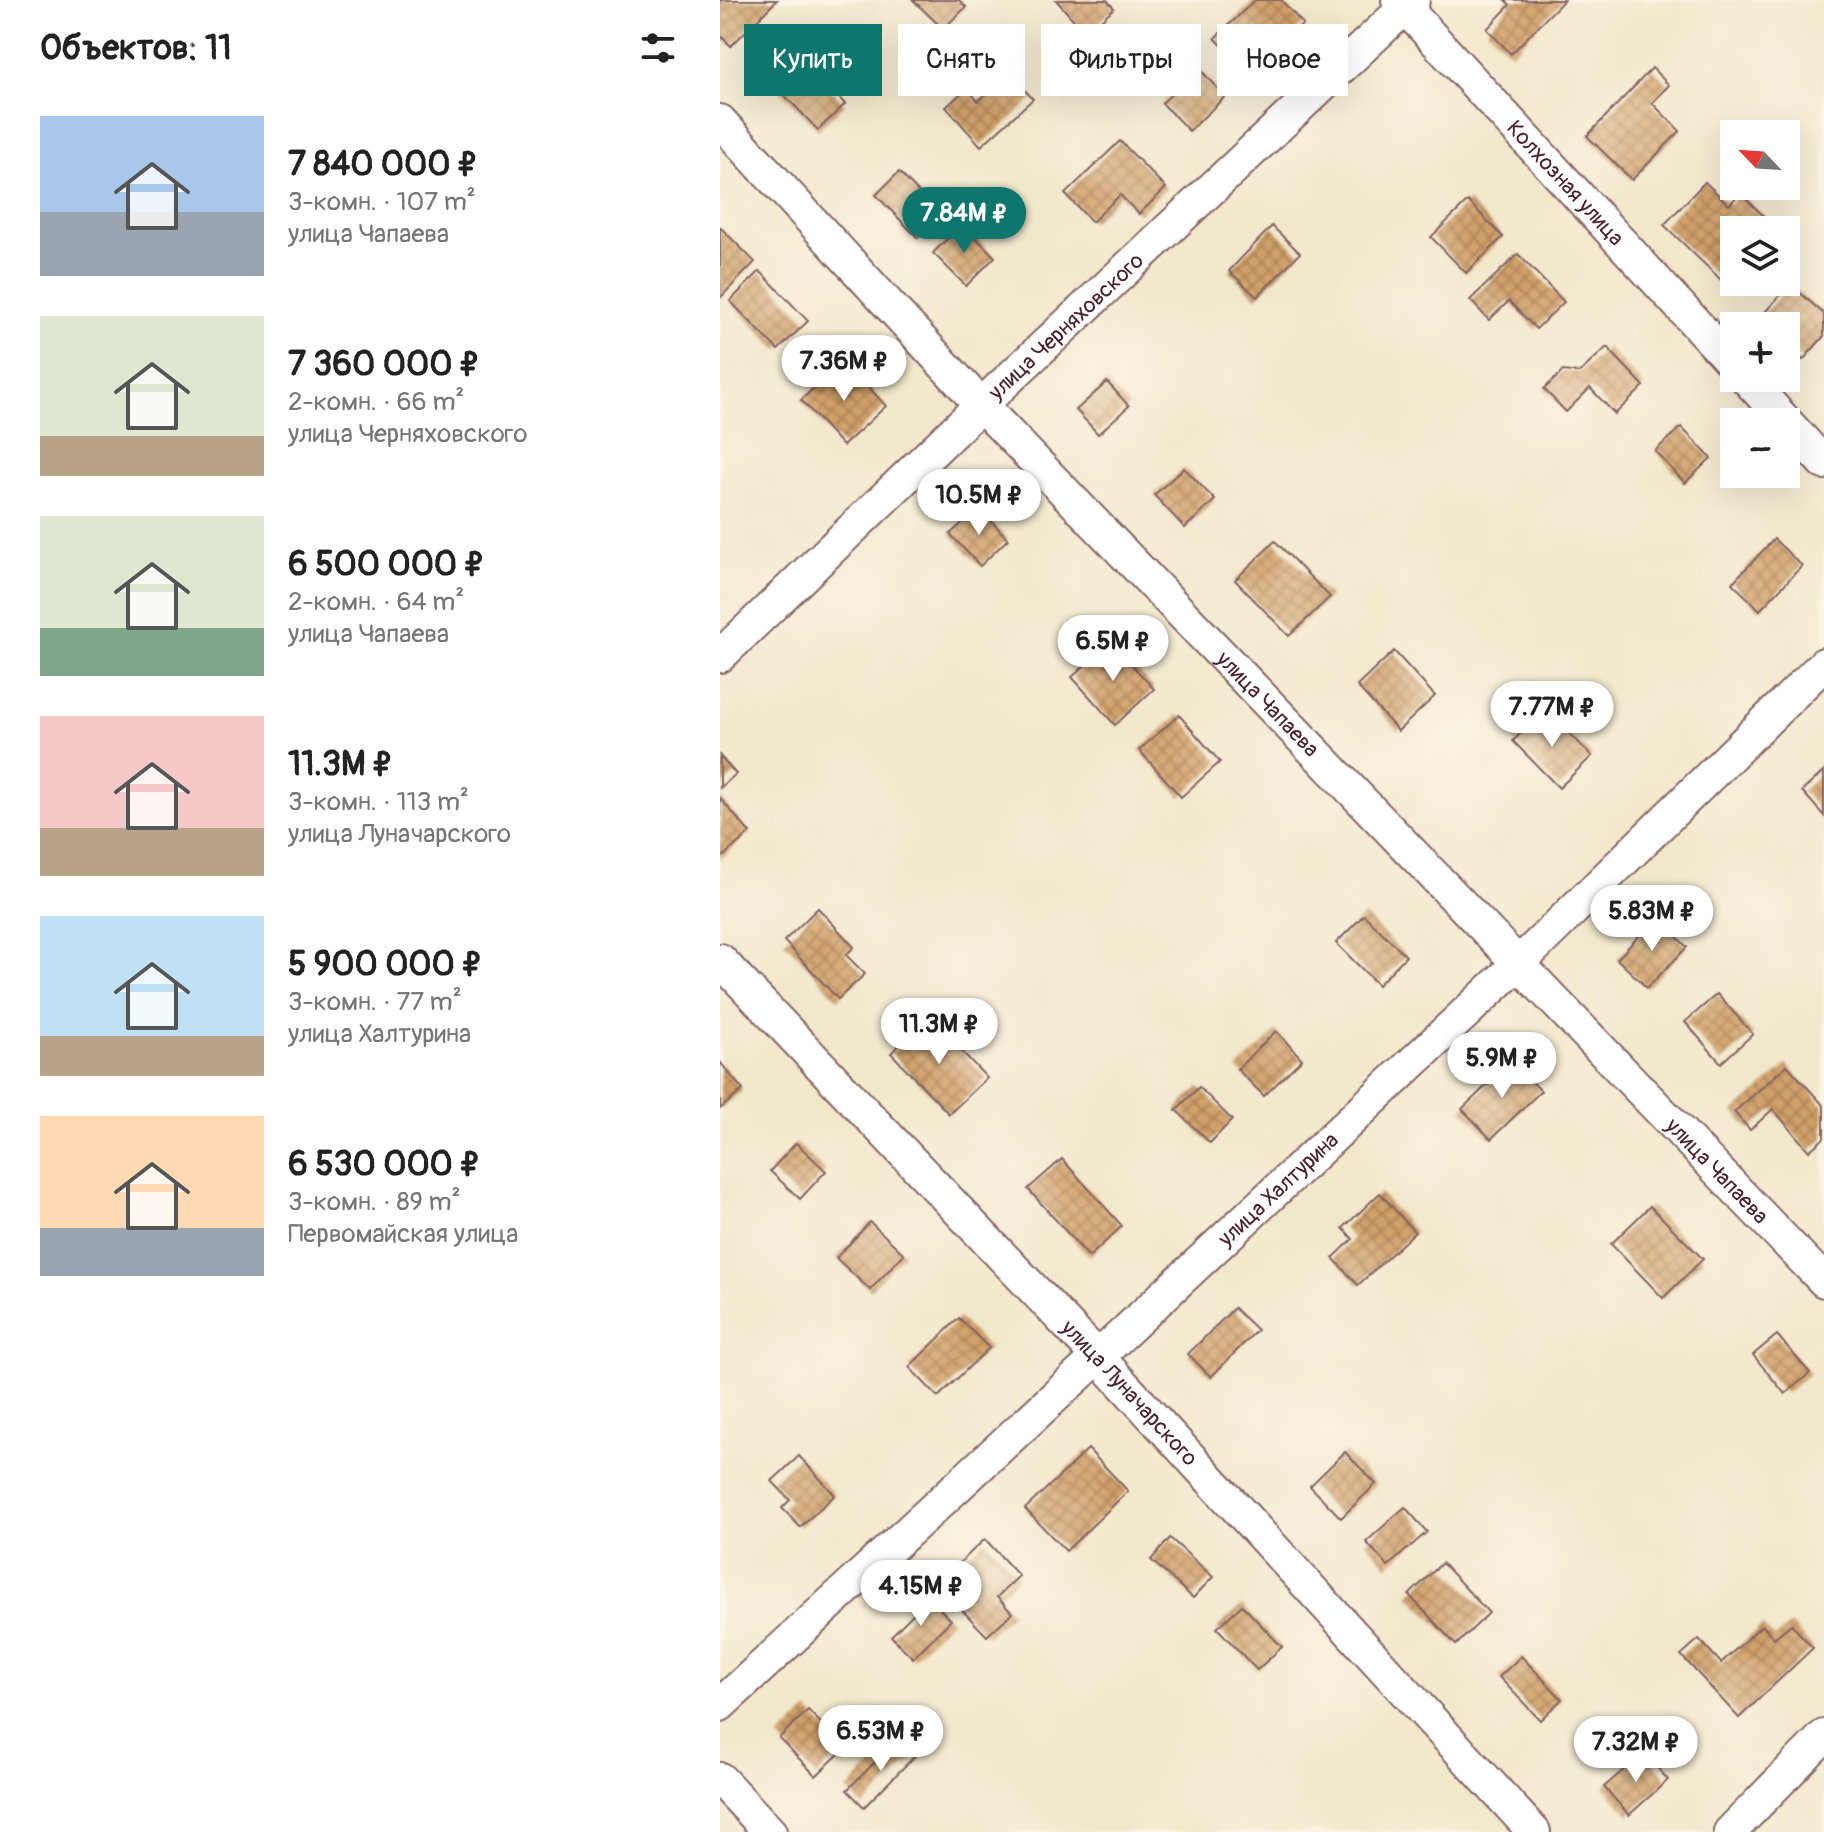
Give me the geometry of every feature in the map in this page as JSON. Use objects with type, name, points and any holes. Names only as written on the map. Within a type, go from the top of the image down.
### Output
[{"type":"street","name":"Колхозная улица","points":[[1405,3],[1720,350]]},
{"type":"street","name":"улица Черняховского","points":[[720,656],[1405,3]]},
{"type":"street","name":"улица Чапаева","points":[[720,121],[981,405],[1824,1281]]},
{"type":"street","points":[[1759,392],[1824,463]]},
{"type":"street","name":"улица Халтурина","points":[[720,1705],[1519,963],[1824,664]]},
{"type":"street","name":"улица Луначарского","points":[[720,960],[1098,1357],[1534,1832]]},
{"type":"street","points":[[1730,1832],[1824,1736]]},
{"type":"street","points":[[720,1779],[770,1832]]},
{"type":"building","points":[[720,0],[777,0],[753,24],[744,24],[744,33],[731,46],[720,35]]},
{"type":"building","points":[[913,0],[959,0],[966,7],[948,24],[938,24]]},
{"type":"building","points":[[1056,0],[1107,0],[1114,8],[1097,24],[1077,24]]},
{"type":"building","points":[[1255,0],[1281,0],[1303,24],[1230,24]]},
{"type":"building","points":[[1505,0],[1564,0],[1511,54],[1487,29],[1510,5]]},
{"type":"building","points":[[1652,68],[1669,85],[1652,103],[1680,131],[1632,180],[1587,136]]},
{"type":"building","points":[[1201,70],[1217,88],[1217,96],[1225,97],[1189,131],[1162,103],[1169,96],[1201,96]]},
{"type":"building","points":[[1025,90],[1033,99],[981,146],[946,107],[958,96],[974,96],[978,101],[984,96],[1025,96]]},
{"type":"building","points":[[785,96],[837,96],[845,104],[818,130]]},
{"type":"building","points":[[1120,141],[1166,188],[1139,214],[1120,195],[1092,222],[1065,194]]},
{"type":"building","points":[[899,172],[941,216],[918,238],[876,195]]},
{"type":"building","points":[[1705,182],[1720,200],[1729,205],[1734,200],[1747,200],[1764,216],[1720,216],[1720,279],[1664,225]]},
{"type":"building","points":[[1468,201],[1503,237],[1466,273],[1431,237]]},
{"type":"building","points":[[962,224],[995,257],[966,286],[933,253]]},
{"type":"building","points":[[1272,226],[1300,253],[1257,297],[1229,271]]},
{"type":"building","points":[[720,227],[755,262],[720,298]]},
{"type":"building","points":[[1518,254],[1564,302],[1536,329],[1509,301],[1489,320],[1470,300]]},
{"type":"building","points":[[760,271],[808,321],[778,350],[730,301]]},
{"type":"building","points":[[1800,293],[1824,314],[1824,336],[1803,360],[1800,357],[1800,312],[1765,312],[1779,296],[1800,296]]},
{"type":"building","points":[[1607,347],[1644,386],[1615,414],[1590,388],[1566,412],[1544,389],[1563,371],[1579,373]]},
{"type":"building","points":[[844,360],[886,406],[843,446],[801,400]]},
{"type":"building","points":[[1107,382],[1129,406],[1098,434],[1076,410]]},
{"type":"building","points":[[1681,427],[1711,458],[1685,483],[1655,451]]},
{"type":"building","points":[[1184,468],[1215,500],[1185,528],[1154,495]]},
{"type":"building","points":[[979,508],[1008,539],[980,566],[950,534]]},
{"type":"building","points":[[1774,539],[1802,566],[1760,610],[1732,583]]},
{"type":"building","points":[[1275,541],[1330,597],[1289,636],[1235,580]]},
{"type":"building","points":[[1111,642],[1154,689],[1115,725],[1072,677]]},
{"type":"building","points":[[1394,651],[1435,696],[1398,731],[1357,686]]},
{"type":"building","points":[[1545,709],[1592,756],[1559,788],[1513,741]]},
{"type":"building","points":[[1179,715],[1220,762],[1181,797],[1139,750]]},
{"type":"building","points":[[720,756],[736,774],[720,788]]},
{"type":"building","points":[[1824,771],[1824,816],[1802,791]]},
{"type":"building","points":[[720,798],[750,833],[720,859]]},
{"type":"building","points":[[818,908],[854,947],[846,955],[865,974],[838,999],[784,941]]},
{"type":"building","points":[[1364,915],[1406,956],[1378,985],[1336,943]]},
{"type":"building","points":[[1657,917],[1687,947],[1647,988],[1617,959]]},
{"type":"building","points":[[1717,994],[1753,1034],[1721,1063],[1685,1022]]},
{"type":"building","points":[[929,1017],[987,1078],[949,1114],[891,1053]]},
{"type":"building","points":[[1276,1031],[1302,1059],[1264,1096],[1237,1069]]},
{"type":"building","points":[[1512,1061],[1541,1091],[1491,1139],[1462,1109]]},
{"type":"building","points":[[720,1062],[743,1090],[720,1109]]},
{"type":"building","points":[[1787,1065],[1824,1106],[1824,1138],[1809,1151],[1773,1109],[1750,1130],[1734,1112]]},
{"type":"building","points":[[1199,1087],[1232,1120],[1210,1143],[1176,1110]]},
{"type":"building","points":[[796,1143],[826,1171],[800,1199],[770,1171]]},
{"type":"building","points":[[1062,1159],[1122,1226],[1089,1257],[1028,1189]]},
{"type":"building","points":[[1380,1193],[1415,1232],[1358,1285],[1333,1258],[1353,1239],[1343,1228]]},
{"type":"building","points":[[1650,1206],[1703,1259],[1663,1298],[1611,1244]]},
{"type":"building","points":[[870,1222],[904,1254],[870,1290],[836,1258]]},
{"type":"building","points":[[1234,1308],[1257,1330],[1211,1377],[1188,1354]]},
{"type":"building","points":[[959,1318],[989,1348],[938,1397],[909,1367]]},
{"type":"building","points":[[1777,1335],[1810,1373],[1785,1394],[1753,1355]]},
{"type":"building","points":[[1088,1449],[1128,1491],[1066,1551],[1025,1509]]},
{"type":"building","points":[[1345,1452],[1376,1484],[1341,1518],[1310,1486]]},
{"type":"building","points":[[799,1456],[835,1495],[800,1527],[782,1508],[790,1500],[772,1481]]},
{"type":"building","points":[[1405,1507],[1427,1532],[1388,1566],[1366,1542]]},
{"type":"building","points":[[1170,1538],[1213,1577],[1193,1598],[1151,1560]]},
{"type":"building","points":[[985,1539],[1019,1576],[997,1597],[1012,1613],[987,1636],[937,1584]]},
{"type":"building","points":[[1442,1563],[1489,1613],[1456,1645],[1409,1595]]},
{"type":"building","points":[[929,1598],[951,1620],[913,1658],[891,1636]]},
{"type":"building","points":[[1242,1605],[1282,1647],[1257,1670],[1217,1628]]},
{"type":"building","points":[[1791,1624],[1813,1648],[1739,1718],[1681,1655],[1699,1639],[1721,1663],[1762,1625],[1774,1638]]},
{"type":"building","points":[[1521,1656],[1562,1699],[1540,1720],[1499,1677]]},
{"type":"building","points":[[808,1710],[845,1748],[816,1776],[779,1738]]},
{"type":"building","points":[[898,1739],[915,1756],[864,1807],[847,1790]]},
{"type":"building","points":[[1644,1752],[1668,1780],[1629,1815],[1604,1787]]}]
